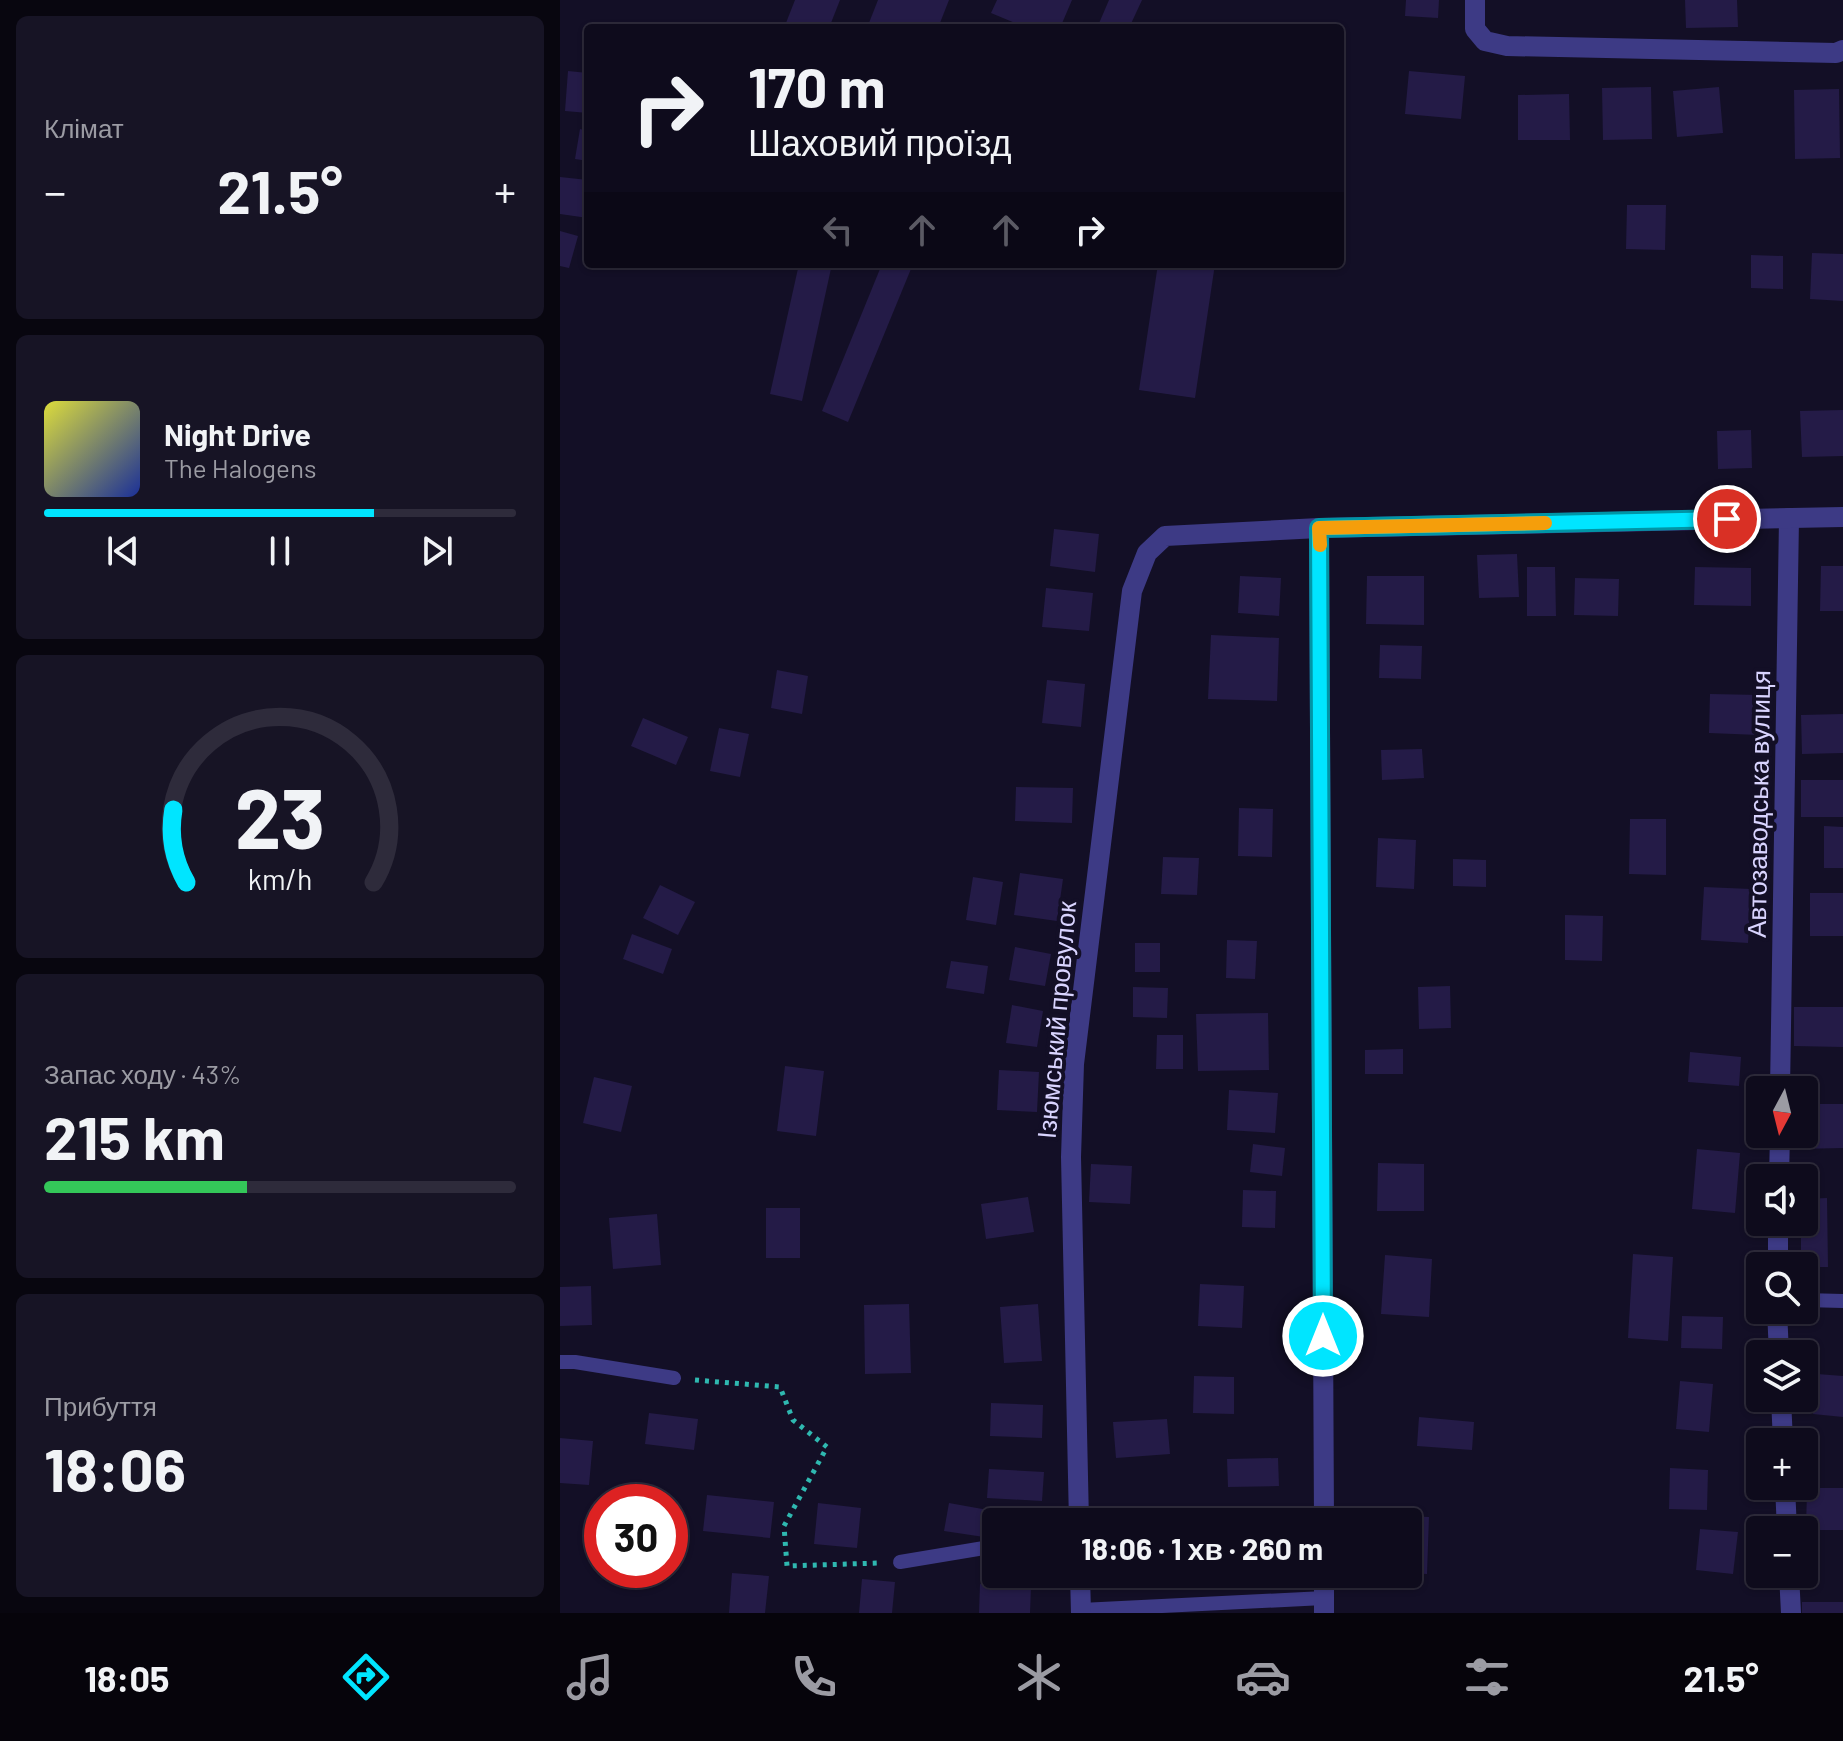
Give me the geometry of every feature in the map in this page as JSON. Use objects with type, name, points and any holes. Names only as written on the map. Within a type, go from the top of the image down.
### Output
[{"type":"street","points":[[1475,0],[1475,29],[1485,41],[1507,46],[1836,53],[1843,50]]},
{"type":"street","points":[[1324,1508],[1319,528],[1843,517]]},
{"type":"street","name":"Автозаводська вулиця","points":[[1780,1076],[1789,518]]},
{"type":"street","name":"Ізюмський провулок","points":[[1079,1508],[1071,1157],[1074,1064],[1132,591],[1147,553],[1165,536],[1319,528]]},
{"type":"street","points":[[1080,1588],[1081,1612]]},
{"type":"street","points":[[1790,1588],[1791,1613]]},
{"type":"lane","points":[[1818,1300],[1843,1301]]},
{"type":"lane","points":[[560,1362],[674,1378]]},
{"type":"lane","points":[[900,1562],[982,1548]]},
{"type":"lane","points":[[1081,1612],[1324,1606]]},
{"type":"path","points":[[674,1378],[780,1387],[793,1420],[827,1447],[784,1526],[787,1566],[900,1562]]},
{"type":"building","points":[[795,0],[840,0],[831,24],[786,24]]},
{"type":"building","points":[[878,0],[949,0],[940,24],[869,24]]},
{"type":"building","points":[[997,0],[1072,0],[1062,24],[1017,24],[991,13]]},
{"type":"building","points":[[1109,0],[1142,0],[1131,24],[1099,24]]},
{"type":"building","points":[[1406,0],[1439,0],[1438,18],[1405,16]]},
{"type":"building","points":[[1685,0],[1737,0],[1738,27],[1686,28]]},
{"type":"building","points":[[568,71],[584,73],[584,113],[565,111]]},
{"type":"building","points":[[1409,71],[1465,76],[1461,119],[1405,114]]},
{"type":"building","points":[[1651,87],[1652,139],[1603,140],[1602,88]]},
{"type":"building","points":[[1719,87],[1723,133],[1677,137],[1673,91]]},
{"type":"building","points":[[1839,89],[1840,158],[1795,159],[1794,90]]},
{"type":"building","points":[[1569,94],[1570,140],[1518,140],[1518,95]]},
{"type":"building","points":[[580,129],[584,130],[584,160],[575,159]]},
{"type":"building","points":[[560,177],[584,180],[584,217],[560,214]]},
{"type":"building","points":[[1627,205],[1666,205],[1665,250],[1626,249]]},
{"type":"building","points":[[560,231],[578,236],[569,268],[560,266]]},
{"type":"building","points":[[1812,253],[1843,254],[1843,301],[1810,299]]},
{"type":"building","points":[[1751,255],[1783,256],[1783,289],[1751,288]]},
{"type":"building","points":[[798,268],[831,268],[802,401],[770,394]]},
{"type":"building","points":[[880,268],[911,268],[848,422],[822,411]]},
{"type":"building","points":[[1157,268],[1214,268],[1195,398],[1139,390]]},
{"type":"building","points":[[1843,410],[1843,456],[1802,457],[1800,411]]},
{"type":"building","points":[[1751,430],[1752,468],[1718,469],[1717,431]]},
{"type":"building","points":[[1054,529],[1099,534],[1095,572],[1050,566]]},
{"type":"building","points":[[1517,554],[1519,597],[1479,598],[1477,555]]},
{"type":"building","points":[[1821,566],[1843,566],[1843,611],[1820,611]]},
{"type":"building","points":[[1527,567],[1555,567],[1556,616],[1527,616]]},
{"type":"building","points":[[1695,567],[1751,568],[1751,606],[1694,605]]},
{"type":"building","points":[[1240,576],[1281,578],[1279,616],[1238,613]]},
{"type":"building","points":[[1367,576],[1424,576],[1424,625],[1366,624]]},
{"type":"building","points":[[1575,578],[1619,579],[1618,616],[1574,615]]},
{"type":"building","points":[[1046,588],[1093,593],[1089,631],[1042,627]]},
{"type":"building","points":[[1211,635],[1279,638],[1277,701],[1208,699]]},
{"type":"building","points":[[1380,645],[1422,646],[1421,679],[1379,678]]},
{"type":"building","points":[[777,670],[808,676],[802,714],[771,708]]},
{"type":"building","points":[[1047,680],[1085,684],[1081,727],[1042,723]]},
{"type":"building","points":[[1710,694],[1760,695],[1759,735],[1709,733]]},
{"type":"building","points":[[1843,714],[1843,753],[1802,754],[1801,715]]},
{"type":"building","points":[[643,718],[688,737],[676,765],[631,746]]},
{"type":"building","points":[[719,728],[749,734],[740,777],[710,771]]},
{"type":"building","points":[[1422,749],[1424,778],[1382,780],[1381,750]]},
{"type":"building","points":[[1801,780],[1843,780],[1843,817],[1801,817]]},
{"type":"building","points":[[1016,787],[1073,788],[1072,823],[1015,821]]},
{"type":"building","points":[[1239,808],[1273,809],[1272,857],[1238,856]]},
{"type":"building","points":[[1630,819],[1666,819],[1666,875],[1629,874]]},
{"type":"building","points":[[1824,826],[1843,827],[1843,868],[1824,868]]},
{"type":"building","points":[[1378,838],[1416,840],[1414,889],[1376,887]]},
{"type":"building","points":[[1163,857],[1199,858],[1197,895],[1161,894]]},
{"type":"building","points":[[1453,859],[1486,860],[1486,887],[1453,886]]},
{"type":"building","points":[[1020,873],[1063,879],[1057,921],[1014,915]]},
{"type":"building","points":[[973,877],[1003,882],[996,925],[966,920]]},
{"type":"building","points":[[660,885],[695,902],[678,935],[643,918]]},
{"type":"building","points":[[1704,887],[1751,889],[1748,943],[1701,940]]},
{"type":"building","points":[[1810,893],[1843,893],[1843,936],[1810,936]]},
{"type":"building","points":[[1565,915],[1603,916],[1602,961],[1565,960]]},
{"type":"building","points":[[632,934],[672,949],[663,974],[623,959]]},
{"type":"building","points":[[1227,940],[1257,941],[1255,979],[1226,978]]},
{"type":"building","points":[[1135,943],[1160,943],[1160,972],[1135,972]]},
{"type":"building","points":[[1015,947],[1051,954],[1045,986],[1009,980]]},
{"type":"building","points":[[951,961],[988,966],[984,994],[946,988]]},
{"type":"building","points":[[1450,986],[1451,1028],[1419,1029],[1418,987]]},
{"type":"building","points":[[1133,987],[1168,988],[1167,1018],[1133,1017]]},
{"type":"building","points":[[1012,1005],[1043,1011],[1037,1047],[1006,1043]]},
{"type":"building","points":[[1794,1007],[1843,1007],[1843,1047],[1794,1046]]},
{"type":"building","points":[[1268,1013],[1269,1070],[1198,1071],[1196,1014]]},
{"type":"building","points":[[1157,1035],[1183,1035],[1183,1069],[1156,1069]]},
{"type":"building","points":[[1403,1049],[1403,1074],[1365,1074],[1365,1050]]},
{"type":"building","points":[[1690,1052],[1741,1057],[1739,1086],[1688,1082]]},
{"type":"building","points":[[785,1066],[824,1071],[816,1136],[777,1131]]},
{"type":"building","points":[[999,1070],[1039,1072],[1037,1112],[997,1110]]},
{"type":"building","points":[[594,1077],[632,1086],[621,1132],[583,1123]]},
{"type":"building","points":[[1229,1090],[1278,1093],[1275,1133],[1227,1130]]},
{"type":"building","points":[[1818,1104],[1843,1104],[1843,1148],[1796,1149],[1818,1148]]},
{"type":"building","points":[[1253,1144],[1285,1148],[1282,1176],[1250,1172]]},
{"type":"building","points":[[1697,1149],[1740,1153],[1735,1213],[1692,1209]]},
{"type":"building","points":[[1378,1163],[1424,1164],[1424,1211],[1377,1211]]},
{"type":"building","points":[[1091,1164],[1132,1166],[1130,1204],[1089,1202]]},
{"type":"building","points":[[1243,1190],[1276,1191],[1275,1228],[1242,1227]]},
{"type":"building","points":[[1028,1197],[1034,1232],[986,1239],[981,1204]]},
{"type":"building","points":[[1818,1198],[1827,1198],[1828,1267],[1818,1267],[1818,1252],[1801,1252],[1801,1236],[1818,1236]]},
{"type":"building","points":[[766,1208],[800,1208],[800,1258],[766,1258]]},
{"type":"building","points":[[657,1214],[661,1265],[613,1269],[609,1218]]},
{"type":"building","points":[[1633,1254],[1673,1257],[1668,1341],[1628,1338]]},
{"type":"building","points":[[1385,1255],[1432,1259],[1429,1317],[1381,1314]]},
{"type":"building","points":[[1200,1284],[1244,1286],[1242,1328],[1198,1326]]},
{"type":"building","points":[[591,1286],[592,1325],[560,1326],[560,1287]]},
{"type":"building","points":[[909,1304],[911,1373],[865,1374],[864,1305]]},
{"type":"building","points":[[1038,1304],[1042,1361],[1004,1363],[1000,1307]]},
{"type":"building","points":[[1682,1316],[1723,1317],[1722,1349],[1681,1348]]},
{"type":"building","points":[[1818,1374],[1843,1376],[1843,1417],[1813,1414],[1818,1412]]},
{"type":"building","points":[[1194,1376],[1234,1377],[1234,1414],[1193,1413]]},
{"type":"building","points":[[1680,1381],[1713,1384],[1709,1432],[1676,1429]]},
{"type":"building","points":[[991,1403],[1043,1405],[1042,1438],[990,1436]]},
{"type":"building","points":[[649,1413],[698,1419],[694,1450],[645,1444]]},
{"type":"building","points":[[1419,1417],[1474,1422],[1472,1450],[1417,1446]]},
{"type":"building","points":[[1167,1419],[1170,1454],[1116,1458],[1113,1422]]},
{"type":"building","points":[[560,1438],[593,1441],[589,1484],[560,1483]]},
{"type":"building","points":[[1278,1458],[1279,1486],[1228,1487],[1227,1459]]},
{"type":"building","points":[[1670,1468],[1708,1470],[1707,1510],[1669,1509]]},
{"type":"building","points":[[989,1469],[1044,1472],[1042,1501],[987,1498]]},
{"type":"building","points":[[1818,1488],[1843,1488],[1843,1530],[1818,1530],[1818,1516],[1806,1516],[1807,1500],[1818,1500]]},
{"type":"building","points":[[707,1495],[774,1502],[770,1538],[703,1531]]},
{"type":"building","points":[[818,1503],[861,1508],[857,1548],[814,1544]]},
{"type":"building","points":[[949,1503],[982,1509],[982,1537],[944,1531]]},
{"type":"building","points":[[1422,1517],[1429,1517],[1427,1574],[1422,1574]]},
{"type":"building","points":[[1700,1529],[1738,1532],[1733,1574],[1696,1570]]},
{"type":"building","points":[[732,1573],[769,1576],[765,1613],[729,1613]]},
{"type":"building","points":[[862,1579],[895,1582],[892,1613],[859,1613]]},
{"type":"building","points":[[980,1584],[982,1588],[1031,1588],[1030,1613],[979,1613]]},
{"type":"building","points":[[1802,1602],[1843,1602],[1843,1613],[1802,1613]]},
{"type":"slow traffic","points":[[1320,545],[1319,528],[1545,523]]},
{"type":"route","points":[[1323,1336],[1319,528],[1727,519]]}]
